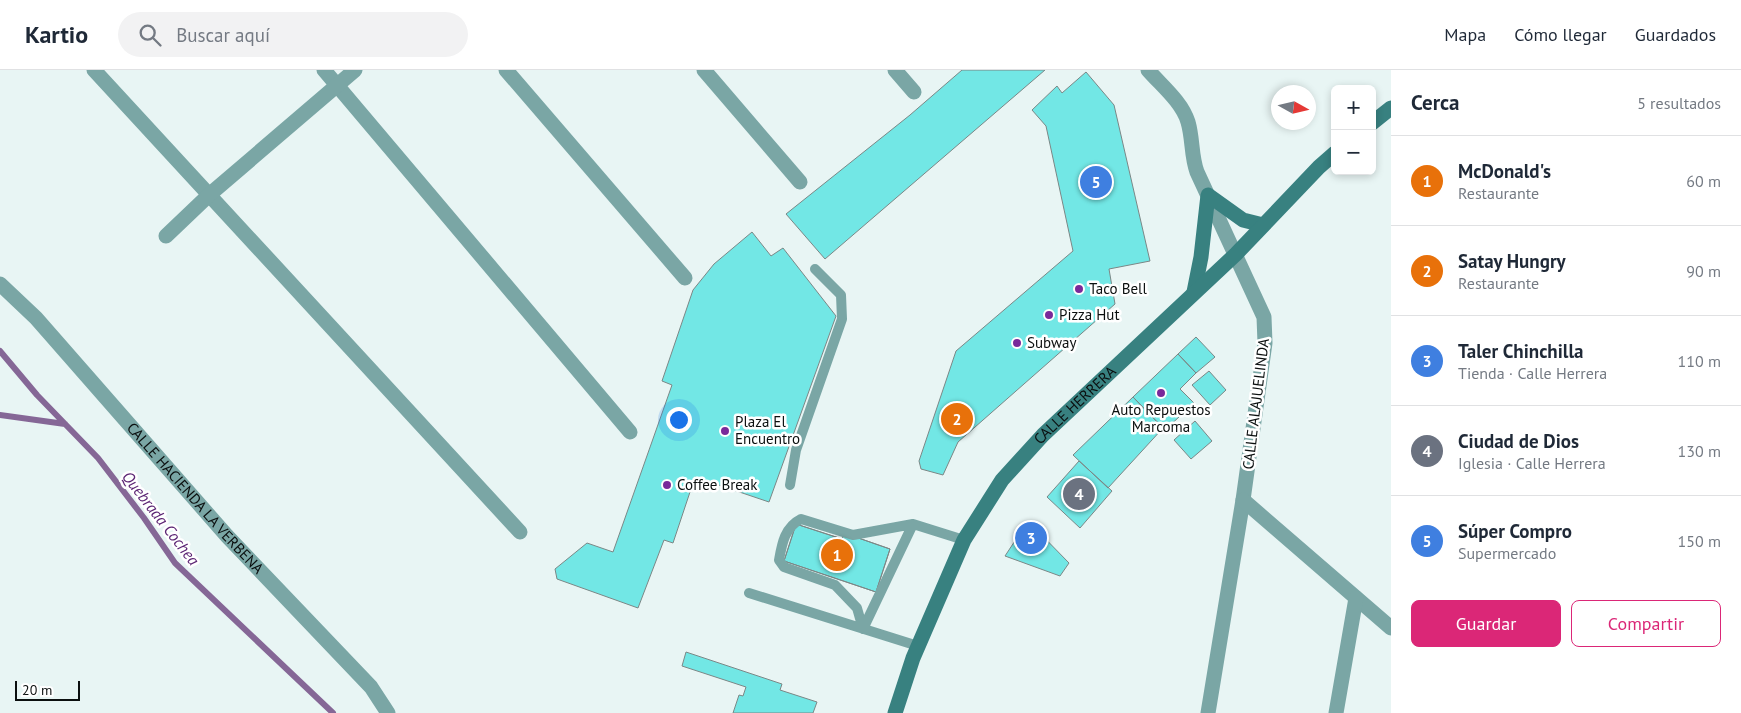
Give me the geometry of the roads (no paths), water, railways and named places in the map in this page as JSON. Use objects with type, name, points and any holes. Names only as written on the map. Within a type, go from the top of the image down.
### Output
[{"type":"street","points":[[94,70],[520,532]]},
{"type":"street","points":[[324,70],[630,432]]},
{"type":"street","points":[[166,236],[209,195],[355,70]]},
{"type":"street","points":[[506,70],[685,278]]},
{"type":"street","points":[[704,70],[800,182]]},
{"type":"street","points":[[895,70],[914,92]]},
{"type":"street","name":"CALLE ALAJUELINDA","points":[[1148,70],[1181,107],[1188,122],[1193,162],[1264,317],[1266,343],[1243,500],[1208,713]]},
{"type":"street","points":[[1376,120],[1391,108]]},
{"type":"street","name":"CALLE HERRERA","points":[[895,713],[918,646],[964,540],[1002,480],[1042,435],[1236,254],[1318,167],[1331,156]]},
{"type":"street","points":[[1194,292],[1201,258],[1208,195],[1243,220],[1263,225]]},
{"type":"street","name":"CALLE HACIENDA LA VERBENA","points":[[0,284],[36,318],[227,536],[372,687],[388,713]]},
{"type":"street","points":[[1243,500],[1391,628]]},
{"type":"street","points":[[1336,713],[1356,598]]},
{"type":"lane","points":[[790,485],[796,450],[842,319],[841,295],[815,269]]},
{"type":"lane","points":[[863,629],[857,608],[836,585],[784,567],[779,560],[787,531],[793,523],[801,519],[853,535],[913,524],[964,540]]},
{"type":"lane","points":[[863,629],[913,524]]},
{"type":"lane","points":[[750,593],[918,646]]},
{"type":"waterway","name":"Quebrada Cochea","points":[[0,351],[37,395],[98,458],[144,518],[175,563],[333,713]]},
{"type":"waterway","points":[[0,415],[65,424]]},
{"type":"place","name":"Súper Compro","points":[[1096,182]]},
{"type":"place","name":"Taco Bell","points":[[1079,289]]},
{"type":"place","name":"Pizza Hut","points":[[1049,315]]},
{"type":"place","name":"Subway","points":[[1017,343]]},
{"type":"place","name":"Auto Repuestos Marcoma","points":[[1161,393]]},
{"type":"place","name":"Satay Hungry","points":[[957,419]]},
{"type":"place","name":"Plaza El Encuentro","points":[[725,431]]},
{"type":"place","name":"Coffee Break","points":[[667,485]]},
{"type":"place","name":"Ciudad de Dios","points":[[1079,494]]},
{"type":"place","name":"Taler Chinchilla","points":[[1031,538]]},
{"type":"place","name":"McDonald's","points":[[837,555]]}]
